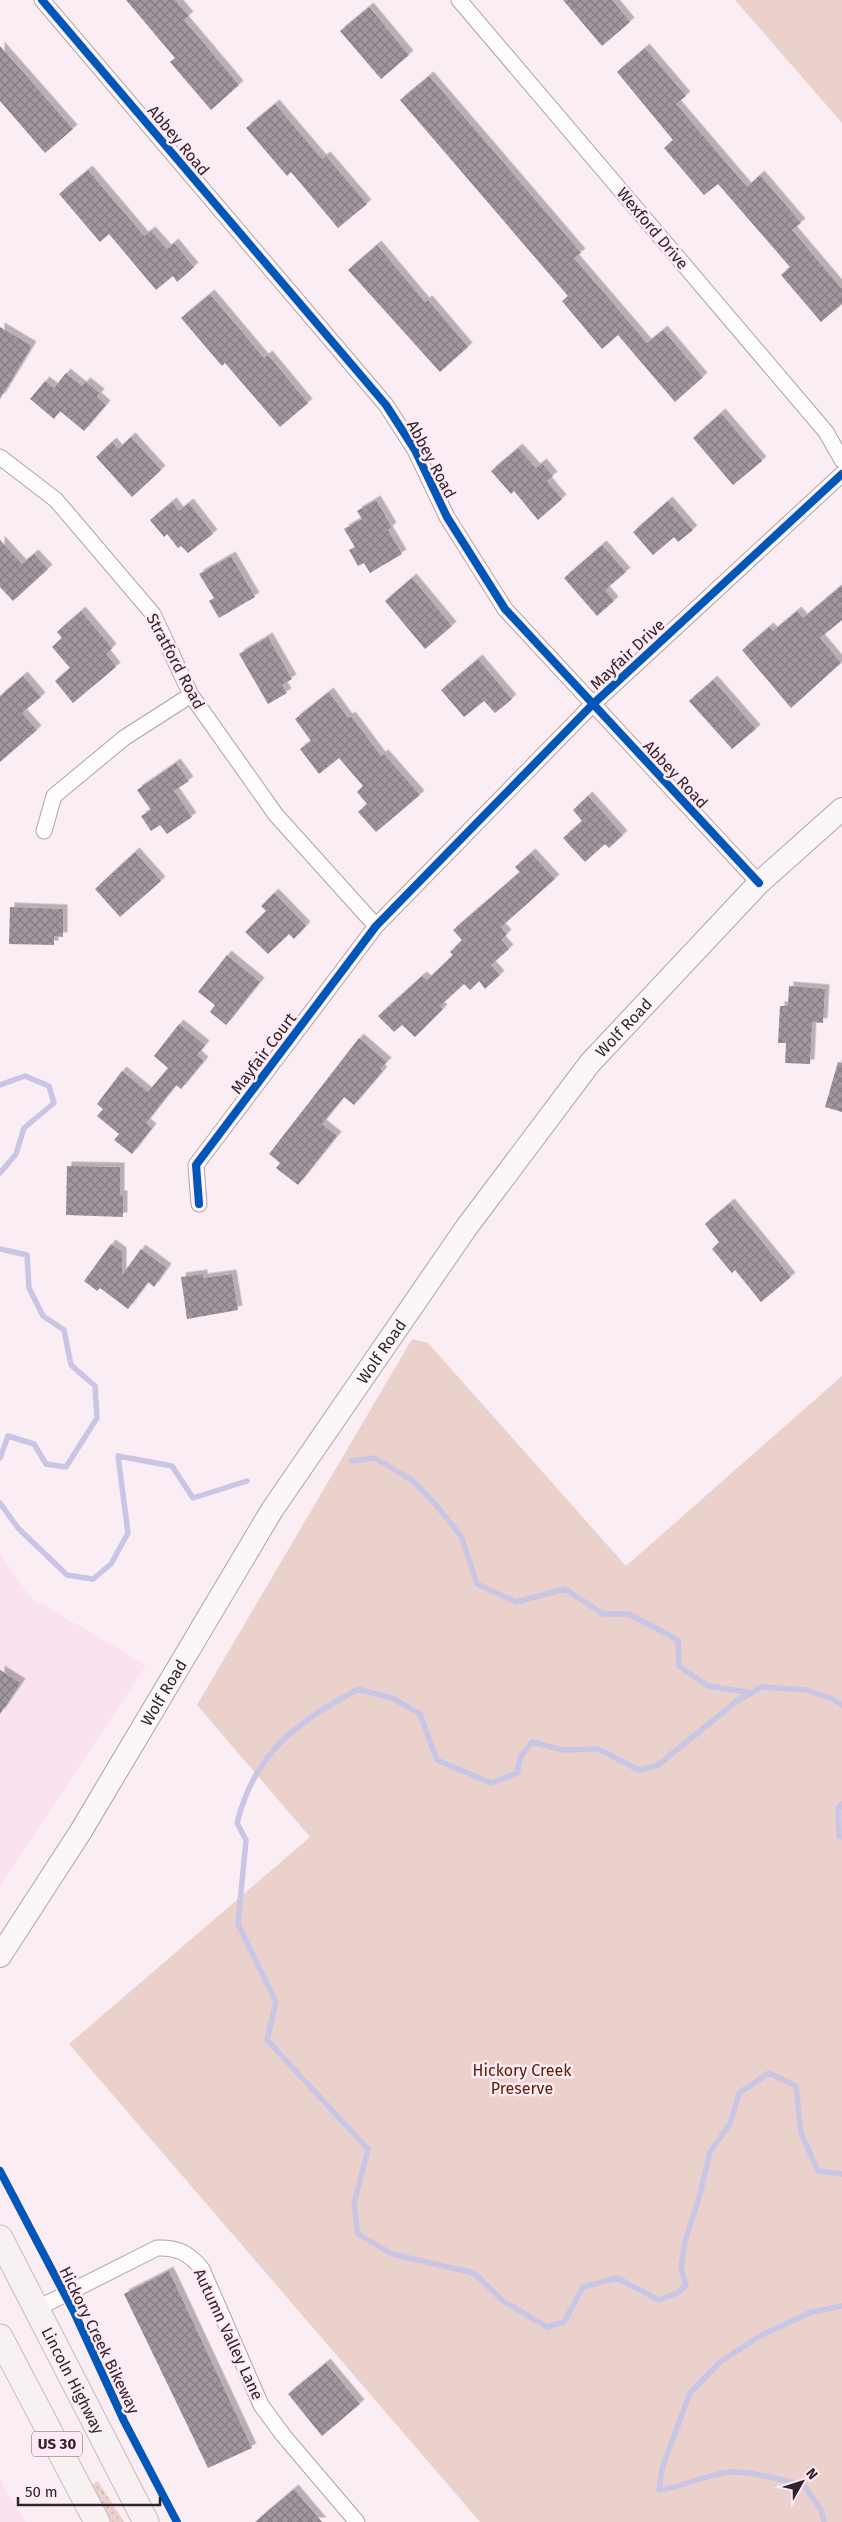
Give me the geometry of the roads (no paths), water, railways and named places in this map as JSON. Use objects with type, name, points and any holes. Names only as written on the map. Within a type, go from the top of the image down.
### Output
[{"type":"main road","name":"Wolf Road","points":[[0,1956],[81,1831],[272,1510],[466,1228],[590,1063],[759,883],[842,809]]},
{"type":"main road","name":"Lincoln Highway","points":[[0,2238],[146,2522]]},
{"type":"main road","name":"US 30","points":[[0,2337],[97,2522]]},
{"type":"street","name":"Abbey Road","points":[[42,0],[386,405],[415,450],[448,517],[505,609],[759,883]]},
{"type":"street","name":"Wexford Drive","points":[[459,0],[826,432],[842,460]]},
{"type":"street","name":"Stratford Road","points":[[0,456],[56,500],[152,614],[191,695],[276,815],[376,926]]},
{"type":"street","name":"Mayfair Drive","points":[[376,926],[592,705],[842,474]]},
{"type":"street","points":[[44,831],[54,796],[124,738],[191,695]]},
{"type":"street","name":"Mayfair Court","points":[[199,1204],[196,1164],[376,926]]},
{"type":"street","name":"Autumn Valley Lane","points":[[36,2309],[157,2248],[167,2247],[182,2250],[193,2258],[202,2269],[261,2405],[283,2435],[356,2522]]},
{"type":"waterway","points":[[0,1085],[25,1076],[49,1086],[54,1103],[24,1128],[16,1154],[0,1173]]},
{"type":"waterway","points":[[0,1249],[27,1255],[29,1288],[43,1316],[64,1330],[71,1365],[95,1386],[97,1418],[66,1467],[46,1464],[34,1444],[8,1436],[0,1458]]},
{"type":"waterway","points":[[0,1503],[18,1528],[67,1575],[93,1579],[111,1564],[128,1533],[118,1456],[172,1466],[193,1498],[247,1481]]},
{"type":"waterway","points":[[351,1461],[375,1458],[412,1480],[436,1505],[461,1536],[477,1584],[516,1602],[565,1589],[603,1614],[629,1614],[678,1640],[679,1666],[708,1686],[752,1693]]},
{"type":"waterway","points":[[842,1705],[833,1699],[806,1690],[762,1687],[737,1701],[658,1765],[639,1770],[598,1749],[563,1750],[532,1742],[521,1756],[517,1773],[491,1783],[437,1760],[420,1714],[392,1698],[358,1689],[316,1714],[281,1742],[255,1776],[237,1823],[246,1840],[238,1924],[276,2002],[267,2040],[368,2149],[354,2204],[358,2234],[392,2254],[474,2273],[503,2301],[547,2327],[564,2322],[583,2287],[617,2278],[659,2300],[677,2293],[686,2285],[681,2268],[685,2241],[700,2194],[710,2152],[730,2124],[739,2093],[769,2073],[796,2086],[801,2133],[818,2171],[842,2174]]},
{"type":"waterway","points":[[842,1804],[838,1808],[839,1836],[842,1837]]},
{"type":"waterway","points":[[824,2522],[821,2510],[804,2485],[763,2476],[741,2472],[723,2473],[659,2490],[662,2468],[690,2393],[720,2362],[760,2336],[811,2312],[842,2306]]},
{"type":"park label","name":"Hickory Creek Preserve","points":[[522,2079]]}]
